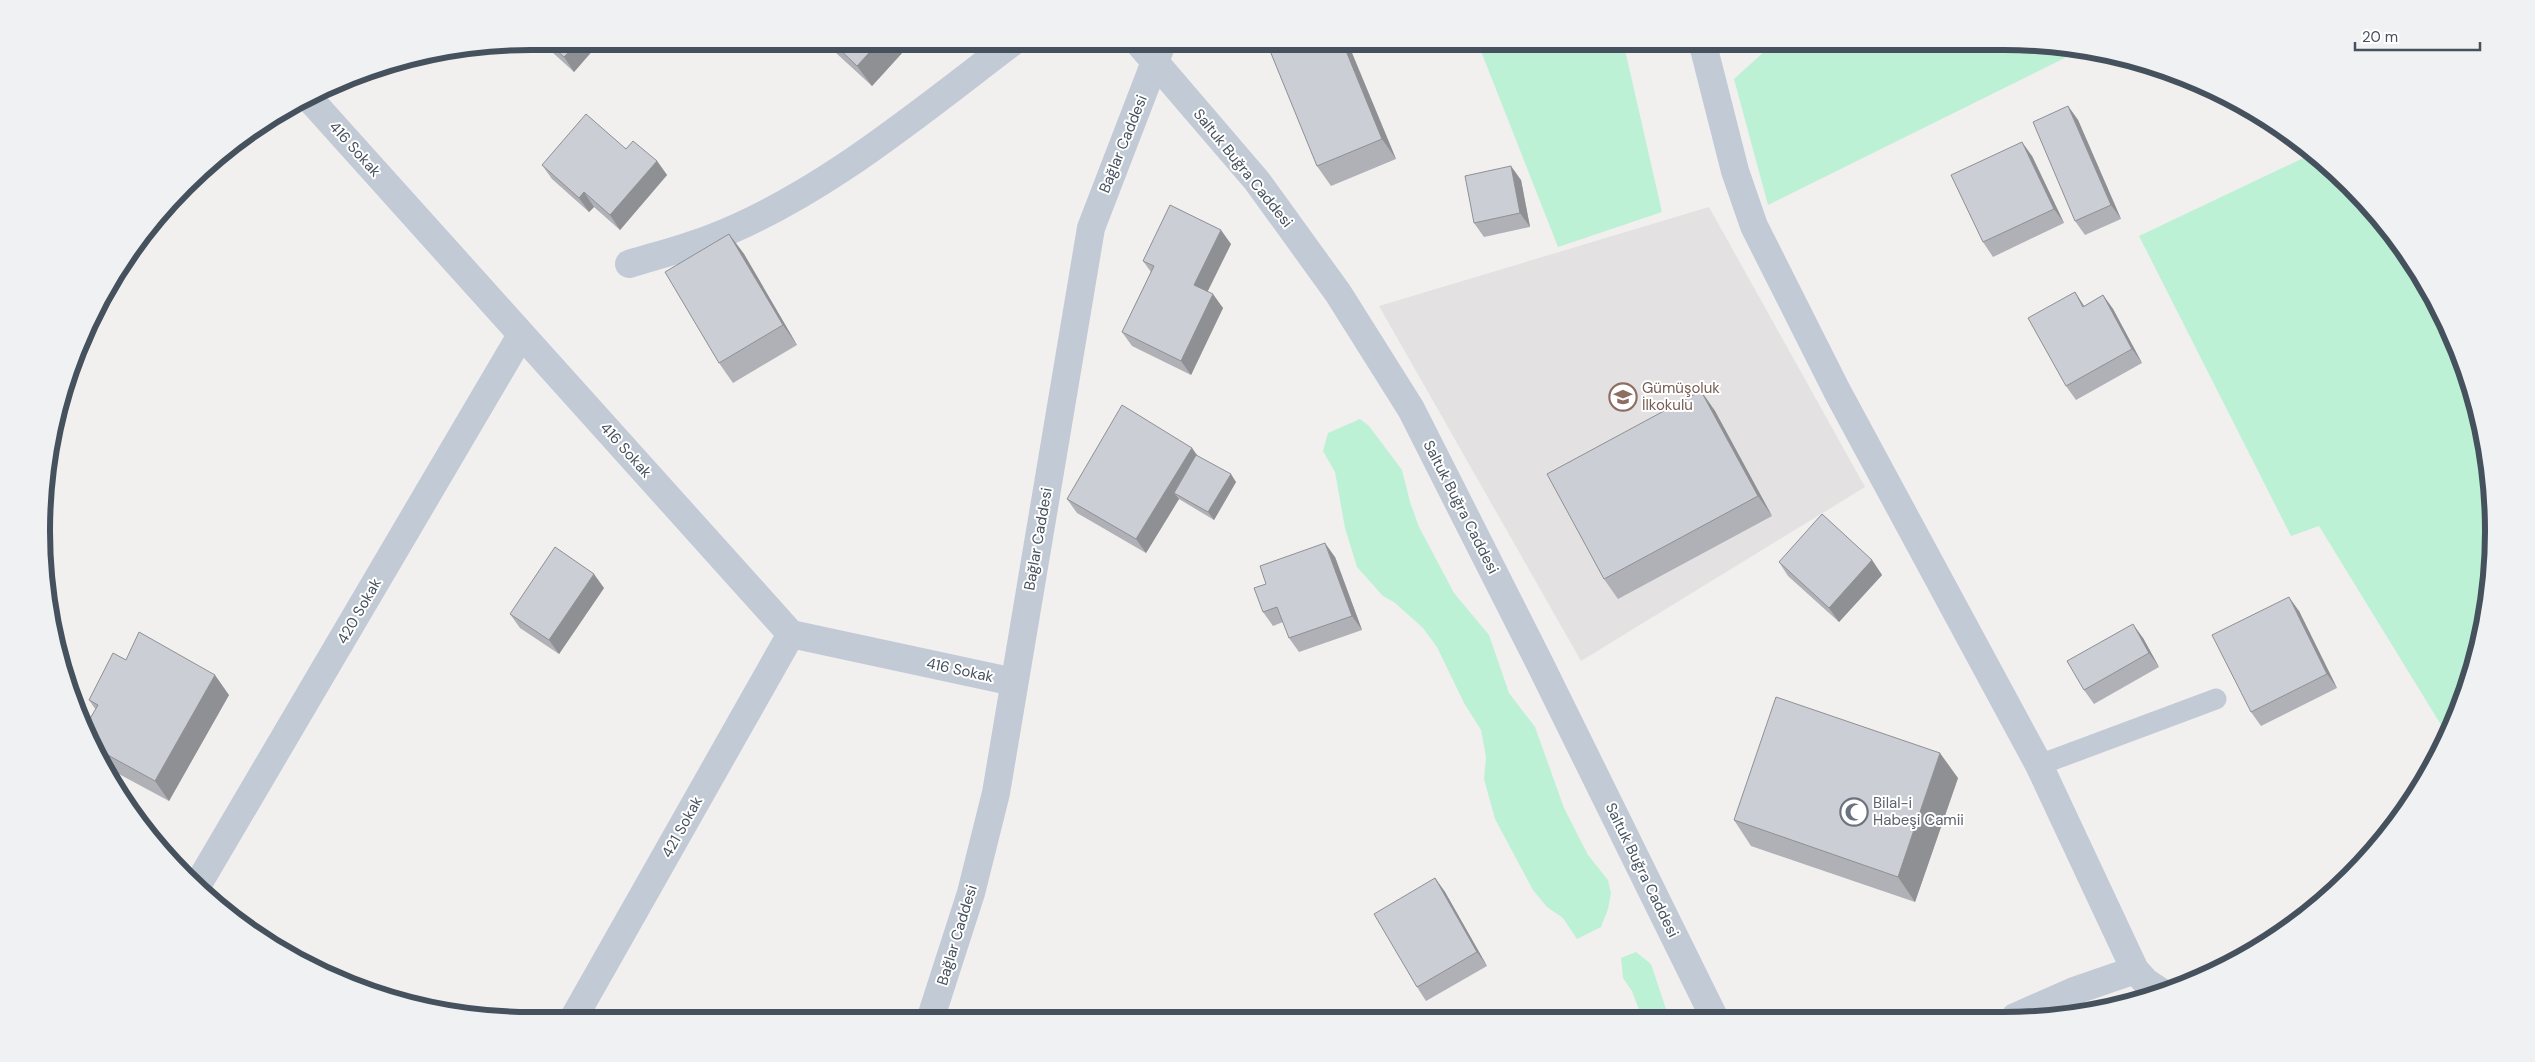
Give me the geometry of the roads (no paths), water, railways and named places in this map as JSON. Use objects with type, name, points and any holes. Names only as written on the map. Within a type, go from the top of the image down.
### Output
[{"type":"street","points":[[629,264],[709,238],[807,189],[890,135],[1002,50]]},
{"type":"street","points":[[1704,50],[1735,170],[1754,226],[1837,391],[2038,766],[2135,970],[2154,988]]},
{"type":"street","name":"Bağlar Caddesi","points":[[933,1012],[971,893],[996,793],[1091,228],[1159,51]]},
{"type":"street","name":"Saltuk Buğra Caddesi","points":[[1159,51],[1257,181],[1338,294],[1411,409],[1545,673],[1711,1012]]},
{"type":"street","name":"416 Sokak","points":[[313,103],[791,634],[1014,682]]},
{"type":"street","name":"420 Sokak","points":[[201,881],[521,335]]},
{"type":"street","name":"421 Sokak","points":[[577,1012],[791,634]]},
{"type":"street","points":[[2028,1011],[2074,991],[2135,970]]},
{"type":"lane","points":[[2038,766],[2216,699]]},
{"type":"place","name":"Gümüşoluk İlkokulu","points":[[1623,397]]},
{"type":"place","name":"Bilal-i Habeşi Camii","points":[[1854,812]]}]
